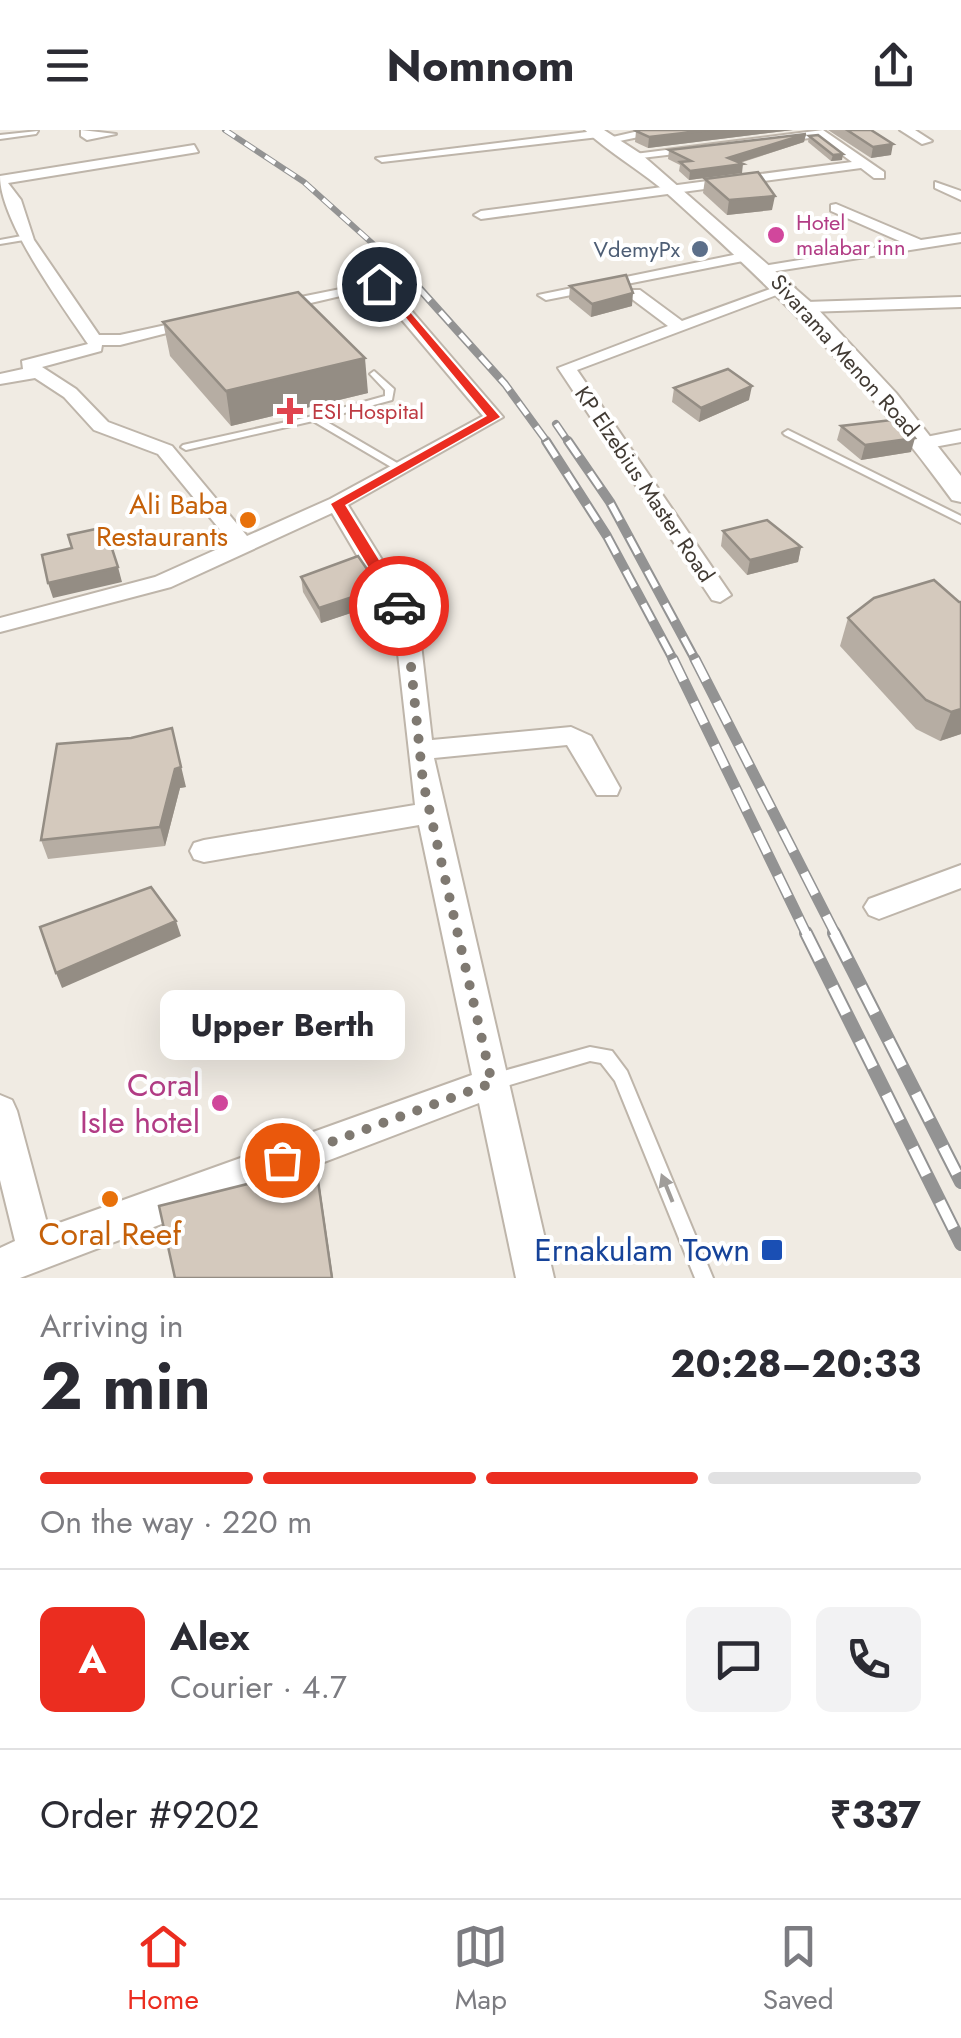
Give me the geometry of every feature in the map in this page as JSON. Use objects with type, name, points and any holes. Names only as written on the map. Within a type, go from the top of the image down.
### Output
[{"type":"street","points":[[87,130],[87,136],[110,134]]},
{"type":"street","points":[[442,130],[465,148]]},
{"type":"street","points":[[382,158],[666,130]]},
{"type":"street","points":[[822,130],[839,130]]},
{"type":"street","points":[[906,130],[926,141]]},
{"type":"street","points":[[633,155],[820,133],[879,176]]},
{"type":"street","name":"Sivarama Menon Road","points":[[601,134],[674,186],[748,256],[769,270],[924,442],[961,494]]},
{"type":"street","points":[[394,141],[418,154]]},
{"type":"street","points":[[194,149],[124,156],[0,181],[14,200],[26,237],[94,340],[120,340],[213,320]]},
{"type":"street","points":[[482,215],[674,186],[863,164]]},
{"type":"street","points":[[940,185],[961,196]]},
{"type":"street","points":[[836,208],[920,245]]},
{"type":"street","points":[[769,270],[961,238]]},
{"type":"street","points":[[546,295],[748,256]]},
{"type":"street","points":[[0,625],[162,582],[338,504],[494,417],[379,284],[250,312]]},
{"type":"street","name":"KP Elzebius Master Road","points":[[720,596],[567,368],[786,288]]},
{"type":"street","points":[[634,292],[680,327]]},
{"type":"street","points":[[806,308],[958,305]]},
{"type":"street","points":[[95,346],[28,365],[70,393],[101,426],[164,450],[243,544]]},
{"type":"street","points":[[0,379],[37,372]]},
{"type":"street","points":[[924,442],[961,436]]},
{"type":"street","points":[[338,504],[406,618],[430,813],[535,1278]]},
{"type":"street","points":[[420,750],[570,736],[582,742],[607,788]]},
{"type":"street","points":[[204,852],[430,813]]},
{"type":"street","points":[[880,907],[961,876]]},
{"type":"street","points":[[0,1268],[36,1250],[492,1083]]},
{"type":"street","points":[[0,1111],[36,1250]]},
{"type":"lane","points":[[0,137],[36,132]]},
{"type":"lane","points":[[0,242],[26,237]]},
{"type":"lane","points":[[186,447],[388,398],[390,389],[374,374]]},
{"type":"lane","points":[[314,418],[401,468]]},
{"type":"lane","points":[[788,433],[961,520]]},
{"type":"lane","points":[[492,1083],[590,1054],[606,1056],[621,1076],[704,1278]]},
{"type":"building","points":[[709,130],[649,137],[636,131]]},
{"type":"building","points":[[847,130],[871,130],[893,144],[873,147]]},
{"type":"building","points":[[806,134],[728,158],[743,164],[690,171],[680,162],[691,161],[669,150]]},
{"type":"building","points":[[818,135],[843,154],[833,155],[809,136]]},
{"type":"building","points":[[758,172],[775,196],[729,200],[705,179]]},
{"type":"building","points":[[626,275],[633,293],[592,304],[570,286]]},
{"type":"building","points":[[298,292],[365,358],[226,391],[163,322]]},
{"type":"building","points":[[728,369],[752,386],[701,408],[674,388]]},
{"type":"building","points":[[900,419],[915,438],[865,445],[841,426]]},
{"type":"building","points":[[767,520],[801,547],[750,560],[723,531]]},
{"type":"building","points":[[105,527],[118,567],[48,583],[42,555],[72,548],[68,535]]},
{"type":"building","points":[[358,556],[380,588],[319,608],[301,577]]},
{"type":"building","points":[[934,580],[961,602],[961,709],[951,712],[926,700],[848,618],[874,598]]},
{"type":"building","points":[[172,728],[181,767],[175,769],[160,827],[41,840],[57,744],[131,738]]},
{"type":"building","points":[[151,887],[176,921],[56,973],[40,927]]},
{"type":"building","points":[[316,1167],[332,1278],[175,1278],[159,1206]]},
{"type":"railway","points":[[225,130],[304,182],[402,270]]},
{"type":"railway","points":[[400,267],[505,384],[548,443]]},
{"type":"railway","points":[[556,424],[569,443]]},
{"type":"railway","points":[[546,441],[607,536],[674,660]]},
{"type":"railway","points":[[568,441],[610,502],[696,661]]},
{"type":"railway","points":[[695,659],[836,935]]},
{"type":"railway","points":[[674,660],[807,935]]},
{"type":"railway","points":[[806,933],[961,1244]]},
{"type":"railway","points":[[834,933],[961,1182]]},
{"type":"way so far","points":[[282,1160],[492,1083],[423,782],[406,618],[399,606]]},
{"type":"place","name":"Hotel malabar inn","points":[[776,235]]},
{"type":"place","name":"VdemyPx","points":[[700,249]]},
{"type":"place","name":"ESI Hospital","points":[[290,411]]},
{"type":"place","name":"Ali Baba Restaurants","points":[[248,520]]},
{"type":"place","name":"Coral Isle hotel","points":[[220,1103]]},
{"type":"place","name":"Upper Berth","points":[[282,1160]]},
{"type":"place","name":"Coral Reef","points":[[110,1199]]},
{"type":"place","name":"Ernakulam Town","points":[[772,1250]]},
{"type":"route","points":[[379,284],[494,417],[338,504],[399,606]]}]
